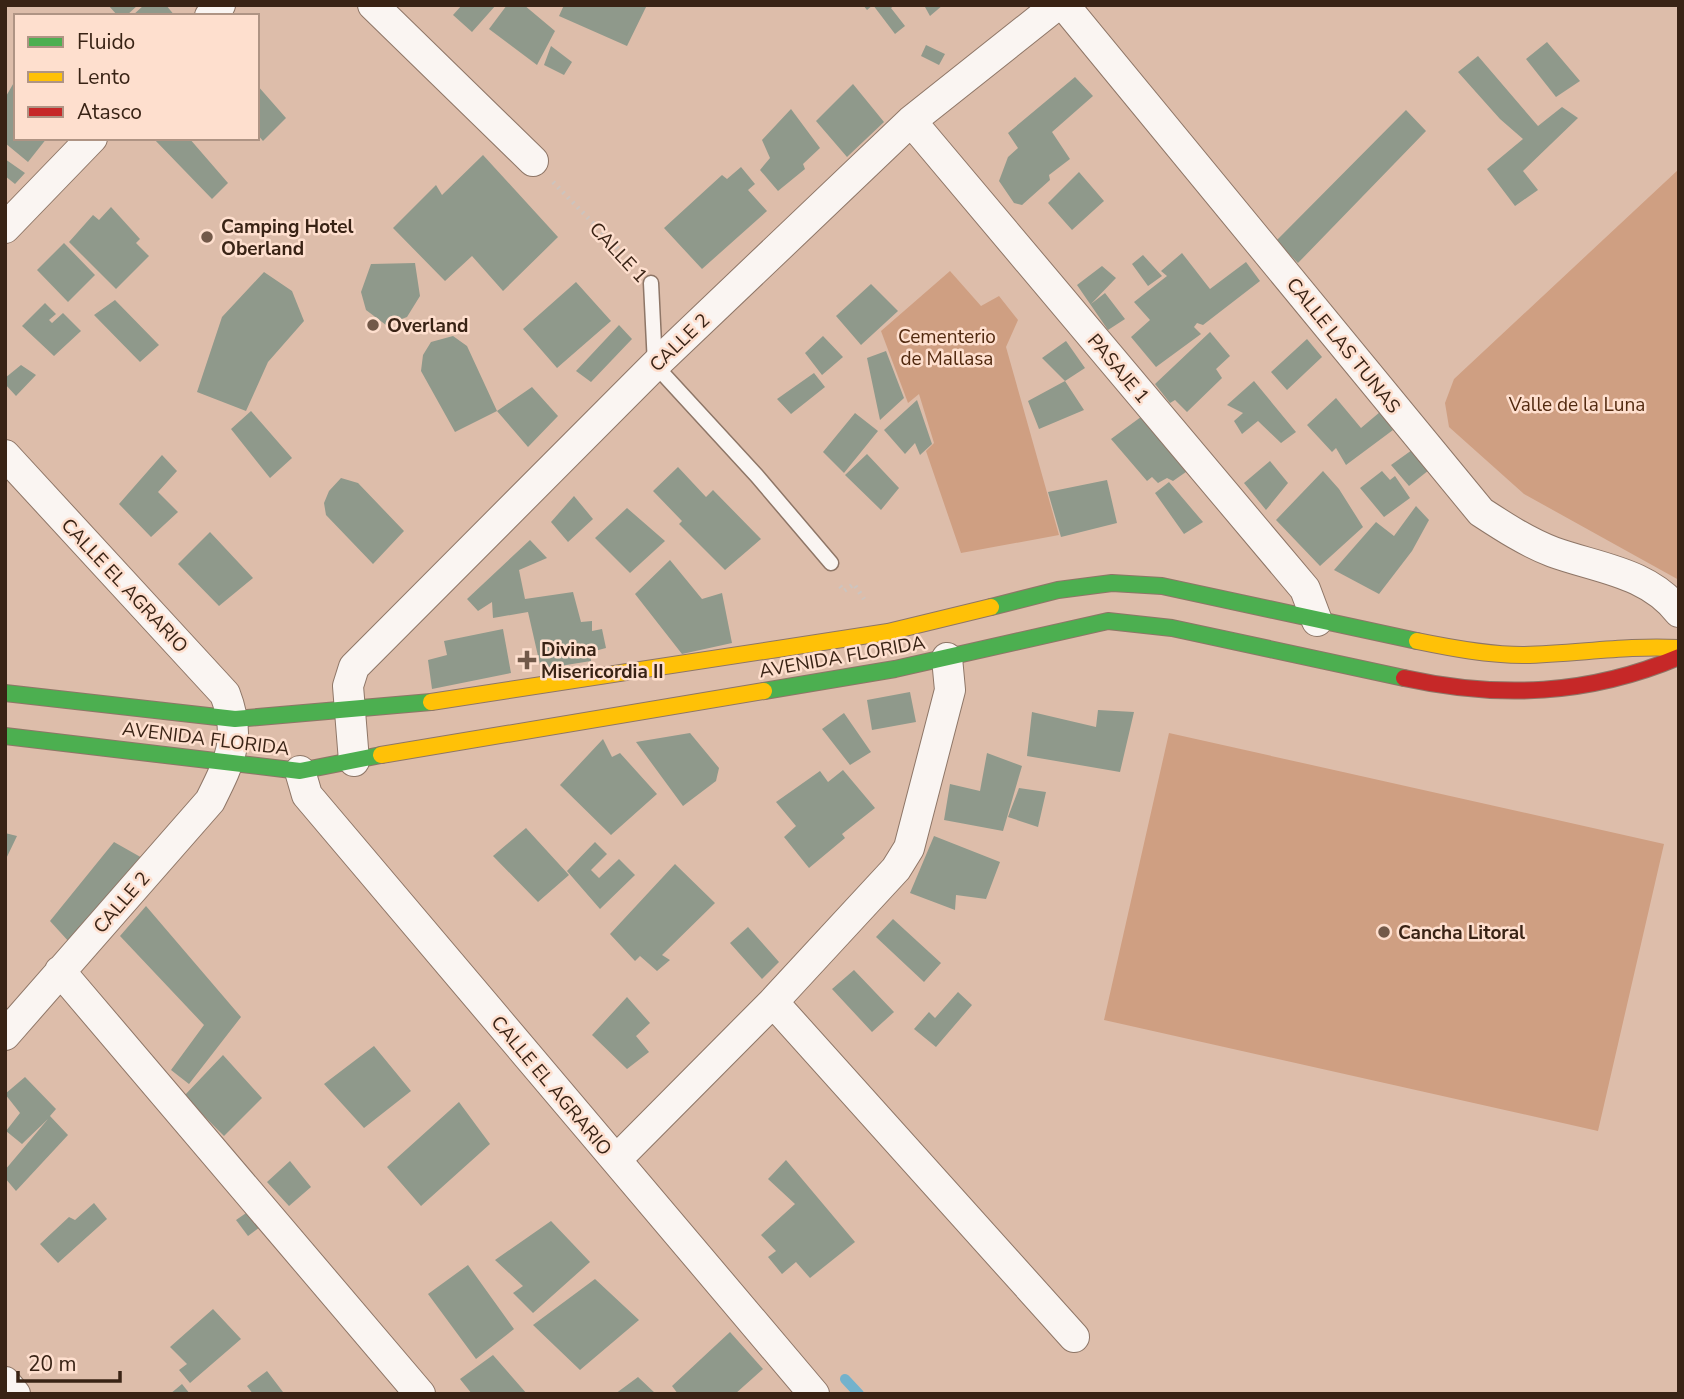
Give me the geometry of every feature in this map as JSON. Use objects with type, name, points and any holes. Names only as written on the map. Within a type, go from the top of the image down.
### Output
[{"type":"main road","name":"AVENIDA FLORIDA","points":[[5,694],[235,719],[400,708],[888,632],[942,639],[1058,590],[1112,583],[1162,586],[1313,639],[1412,680],[1530,693],[1588,686],[1641,673],[1679,657]]},
{"type":"main road","name":"AVENIDA FLORIDA","points":[[5,736],[300,771],[942,639],[1064,628],[1108,621],[1522,655],[1638,646],[1679,648]]},
{"type":"main road","points":[[272,729],[283,718],[297,713],[312,716],[323,726]]},
{"type":"main road","points":[[272,751],[274,758],[286,768],[300,771],[315,766],[325,755],[326,748]]},
{"type":"street","points":[[373,5],[533,161]]},
{"type":"street","name":"CALLE 2","points":[[354,761],[348,686],[354,667],[655,365],[911,121],[1057,5]]},
{"type":"street","name":"CALLE LAS TUNAS","points":[[1063,5],[1481,512],[1516,534],[1551,551],[1643,580],[1679,612]]},
{"type":"street","name":"PASAJE 1","points":[[911,121],[1305,589],[1313,639]]},
{"type":"street","points":[[5,228],[90,140]]},
{"type":"street","name":"CALLE EL AGRARIO","points":[[5,455],[225,694],[235,719]]},
{"type":"street","points":[[616,1160],[773,1002],[896,869],[909,848],[950,690],[942,639]]},
{"type":"street","name":"CALLE 2","points":[[5,1035],[210,801],[229,764],[235,719]]},
{"type":"street","name":"CALLE EL AGRARIO","points":[[300,771],[307,795],[814,1394]]},
{"type":"street","points":[[60,971],[420,1394]]},
{"type":"street","points":[[773,1002],[1074,1337]]},
{"type":"street","points":[[5,1382],[15,1394]]},
{"type":"lane","name":"CALLE 1","points":[[651,283],[655,365]]},
{"type":"lane","points":[[655,365],[757,475],[831,563]]},
{"type":"path","name":"CALLE 1","points":[[533,161],[651,283]]},
{"type":"green space","name":"Valle de la Luna","points":[[1679,169],[1679,580],[1524,494],[1449,427],[1445,403],[1454,379]]},
{"type":"green space","name":"Cementerio de Mallasa","points":[[950,271],[981,306],[999,296],[1018,320],[1006,347],[1059,535],[961,553],[926,451],[934,443],[919,394],[908,403],[881,331]]},
{"type":"green space","name":"Cancha Litoral","points":[[1169,733],[1664,844],[1598,1131],[1104,1020]]},
{"type":"building","points":[[108,5],[138,5],[128,14],[116,14]]},
{"type":"building","points":[[144,5],[166,5],[173,14],[134,14]]},
{"type":"building","points":[[462,5],[496,5],[472,32],[453,15]]},
{"type":"building","points":[[507,5],[524,5],[555,31],[537,65],[489,29]]},
{"type":"building","points":[[564,5],[647,5],[627,46],[559,16]]},
{"type":"building","points":[[873,5],[895,5],[891,8],[905,26],[895,34]]},
{"type":"building","points":[[943,5],[930,16],[925,7]]},
{"type":"building","points":[[1547,42],[1580,81],[1556,97],[1526,59]]},
{"type":"building","points":[[926,45],[945,54],[939,65],[921,56]]},
{"type":"building","points":[[551,46],[572,62],[564,75],[544,65]]},
{"type":"building","points":[[1478,56],[1538,126],[1562,107],[1578,118],[1523,171],[1538,190],[1515,206],[1487,169],[1523,139],[1500,119],[1458,72]]},
{"type":"building","points":[[1075,77],[1093,96],[1052,132],[1070,159],[1049,175],[1050,180],[1022,205],[1014,203],[999,181],[1008,157],[1018,148],[1008,133]]},
{"type":"building","points":[[14,82],[14,140],[45,140],[28,162],[5,143],[5,98]]},
{"type":"building","points":[[853,84],[884,122],[847,157],[816,121]]},
{"type":"building","points":[[259,87],[286,118],[263,141],[259,136]]},
{"type":"building","points":[[791,109],[820,148],[803,164],[805,169],[778,191],[760,170],[770,158],[762,140]]},
{"type":"building","points":[[1406,110],[1426,131],[1298,263],[1276,241]]},
{"type":"building","points":[[155,140],[191,140],[228,183],[212,199]]},
{"type":"building","points":[[483,155],[558,237],[503,291],[472,256],[445,281],[393,228],[436,185],[442,195]]},
{"type":"building","points":[[5,159],[25,173],[15,184],[5,176]]},
{"type":"building","points":[[741,167],[755,184],[748,190],[767,211],[702,269],[664,228],[722,175],[727,179]]},
{"type":"building","points":[[1079,172],[1104,201],[1072,230],[1048,203]]},
{"type":"building","points":[[111,207],[140,239],[136,243],[149,256],[116,289],[69,242],[93,215],[99,220]]},
{"type":"building","points":[[64,243],[95,275],[68,302],[37,270]]},
{"type":"building","points":[[1182,253],[1210,289],[1246,262],[1260,281],[1203,325],[1197,323],[1194,327],[1201,334],[1156,367],[1131,337],[1150,320],[1134,302],[1167,276],[1161,271]]},
{"type":"building","points":[[1143,255],[1162,276],[1148,286],[1132,264]]},
{"type":"building","points":[[415,263],[420,296],[407,317],[386,325],[366,310],[361,292],[371,264]]},
{"type":"building","points":[[1102,266],[1116,278],[1091,304],[1105,293],[1125,319],[1108,330],[1077,285]]},
{"type":"building","points":[[264,272],[292,291],[304,321],[268,362],[246,411],[197,392],[222,317]]},
{"type":"building","points":[[576,282],[611,321],[557,368],[523,329]]},
{"type":"building","points":[[871,284],[898,311],[861,345],[836,316]]},
{"type":"building","points":[[115,300],[159,345],[140,362],[94,315]]},
{"type":"building","points":[[45,303],[56,314],[49,320],[52,323],[63,313],[81,331],[54,356],[22,326]]},
{"type":"building","points":[[619,325],[632,339],[591,382],[576,371]]},
{"type":"building","points":[[1210,332],[1230,356],[1216,369],[1222,378],[1187,412],[1175,400],[1170,403],[1155,384]]},
{"type":"building","points":[[453,336],[467,346],[497,411],[455,432],[421,371],[423,355],[431,342]]},
{"type":"building","points":[[823,336],[843,357],[822,375],[805,353]]},
{"type":"building","points":[[1307,339],[1322,357],[1287,390],[1271,372]]},
{"type":"building","points":[[1066,341],[1085,368],[1065,381],[1042,358]]},
{"type":"building","points":[[886,351],[904,398],[880,420],[867,358]]},
{"type":"building","points":[[21,365],[36,375],[16,396],[5,384],[5,378]]},
{"type":"building","points":[[814,373],[825,387],[791,414],[777,399]]},
{"type":"building","points":[[1065,381],[1084,410],[1039,429],[1028,401]]},
{"type":"building","points":[[1254,381],[1296,432],[1281,443],[1258,421],[1242,434],[1234,421],[1243,413],[1227,405]]},
{"type":"building","points":[[532,387],[558,416],[528,447],[497,411]]},
{"type":"building","points":[[1336,398],[1361,428],[1380,412],[1393,430],[1346,465],[1336,448],[1332,452],[1307,425]]},
{"type":"building","points":[[917,400],[932,444],[920,455],[915,443],[905,454],[884,430]]},
{"type":"building","points":[[251,411],[292,458],[270,478],[231,429]]},
{"type":"building","points":[[1149,411],[1196,465],[1173,481],[1167,478],[1158,483],[1152,477],[1147,481],[1111,439]]},
{"type":"building","points":[[855,413],[878,431],[844,473],[823,452]]},
{"type":"building","points":[[1412,450],[1429,470],[1409,486],[1391,465]]},
{"type":"building","points":[[867,454],[899,488],[881,510],[845,475]]},
{"type":"building","points":[[162,455],[177,471],[158,492],[178,512],[151,537],[119,504]]},
{"type":"building","points":[[1270,461],[1288,483],[1266,510],[1244,483]]},
{"type":"building","points":[[678,467],[706,497],[713,490],[761,539],[725,570],[679,524],[682,521],[653,491]]},
{"type":"building","points":[[1323,471],[1339,489],[1363,527],[1320,566],[1276,520]]},
{"type":"building","points":[[1382,471],[1390,480],[1395,476],[1410,498],[1384,517],[1360,488]]},
{"type":"building","points":[[341,478],[358,483],[404,531],[373,564],[326,515],[324,503],[329,491]]},
{"type":"building","points":[[1107,480],[1117,523],[1061,537],[1048,492]]},
{"type":"building","points":[[1169,482],[1203,522],[1184,534],[1155,493]]},
{"type":"building","points":[[574,496],[593,519],[568,542],[551,522]]},
{"type":"building","points":[[1416,506],[1429,520],[1412,551],[1379,594],[1334,570],[1376,522],[1394,536]]},
{"type":"building","points":[[627,508],[665,541],[630,573],[595,538]]},
{"type":"building","points":[[210,532],[253,578],[219,606],[178,564]]},
{"type":"building","points":[[530,540],[547,558],[519,570],[525,599],[573,592],[581,622],[592,621],[592,631],[602,629],[606,648],[591,652],[591,661],[541,669],[528,612],[493,618],[492,602],[478,611],[467,599]]},
{"type":"building","points":[[670,560],[702,599],[722,593],[732,643],[682,654],[635,594]]},
{"type":"building","points":[[503,629],[511,673],[432,689],[428,660],[447,655],[444,641]]},
{"type":"building","points":[[910,692],[916,722],[872,730],[867,700]]},
{"type":"building","points":[[1098,710],[1134,712],[1120,772],[1027,756],[1032,712],[1096,727]]},
{"type":"building","points":[[844,713],[871,752],[850,765],[822,729]]},
{"type":"building","points":[[690,733],[719,768],[716,781],[683,806],[636,742]]},
{"type":"building","points":[[603,739],[612,757],[620,753],[657,794],[611,835],[560,785]]},
{"type":"building","points":[[987,753],[1022,766],[1003,831],[944,820],[950,784],[980,791]]},
{"type":"building","points":[[843,770],[875,808],[842,834],[845,838],[809,868],[784,837],[796,826],[776,802],[820,771],[828,782]]},
{"type":"building","points":[[1019,788],[1046,792],[1038,827],[1008,817]]},
{"type":"building","points":[[526,828],[569,875],[538,902],[493,856]]},
{"type":"building","points":[[5,833],[17,836],[5,861]]},
{"type":"building","points":[[934,836],[1000,862],[986,899],[956,895],[955,910],[910,893]]},
{"type":"building","points":[[114,842],[144,859],[70,943],[50,921]]},
{"type":"building","points":[[595,842],[607,854],[591,870],[599,878],[619,859],[635,875],[600,909],[567,871]]},
{"type":"building","points":[[675,864],[715,903],[662,955],[670,960],[657,971],[640,956],[635,961],[610,934]]},
{"type":"building","points":[[146,906],[241,1017],[189,1084],[171,1070],[204,1025],[120,936]]},
{"type":"building","points":[[893,919],[941,963],[924,982],[876,937]]},
{"type":"building","points":[[748,927],[779,962],[762,979],[730,943]]},
{"type":"building","points":[[854,970],[894,1012],[872,1032],[832,989]]},
{"type":"building","points":[[958,992],[972,1005],[936,1047],[914,1029],[929,1012],[935,1018]]},
{"type":"building","points":[[627,997],[650,1023],[636,1036],[649,1052],[627,1069],[592,1035]]},
{"type":"building","points":[[374,1046],[411,1091],[364,1128],[324,1084]]},
{"type":"building","points":[[223,1055],[262,1098],[224,1136],[184,1096]]},
{"type":"building","points":[[25,1077],[56,1109],[50,1116],[68,1135],[16,1191],[5,1178],[5,1170],[48,1119],[22,1144],[6,1131],[20,1113],[5,1094]]},
{"type":"building","points":[[459,1102],[490,1144],[421,1206],[387,1167]]},
{"type":"building","points":[[786,1160],[855,1242],[810,1278],[796,1262],[782,1274],[768,1257],[776,1251],[761,1235],[795,1204],[768,1179]]},
{"type":"building","points":[[290,1161],[311,1187],[289,1206],[267,1182]]},
{"type":"building","points":[[94,1203],[107,1219],[58,1263],[40,1244],[69,1217],[75,1220]]},
{"type":"building","points":[[255,1207],[267,1222],[248,1236],[236,1220]]},
{"type":"building","points":[[551,1221],[590,1262],[533,1313],[513,1293],[523,1286],[495,1260]]},
{"type":"building","points":[[468,1265],[514,1329],[476,1359],[428,1294]]},
{"type":"building","points":[[595,1279],[639,1320],[580,1370],[533,1325]]},
{"type":"building","points":[[213,1309],[241,1339],[190,1383],[179,1370],[187,1364],[170,1347]]},
{"type":"building","points":[[730,1332],[763,1369],[735,1394],[678,1394],[672,1386]]},
{"type":"building","points":[[493,1355],[527,1394],[472,1394],[460,1379]]},
{"type":"building","points":[[267,1371],[283,1392],[253,1394],[247,1386]]},
{"type":"building","points":[[638,1377],[656,1394],[615,1394]]},
{"type":"building","points":[[182,1384],[190,1394],[170,1394]]},
{"type":"waterway","points":[[845,1379],[859,1394]]},
{"type":"traffic: fast","points":[[991,607],[1058,590],[1112,583],[1162,586],[1417,641]]},
{"type":"traffic: fast","points":[[764,691],[895,669],[1108,621],[1172,628],[1404,678]]},
{"type":"traffic: fast","points":[[5,693],[235,719],[431,702]]},
{"type":"traffic: fast","points":[[5,736],[300,771],[381,755]]},
{"type":"traffic: slow","points":[[431,702],[888,632],[991,607]]},
{"type":"traffic: slow","points":[[1417,641],[1510,655],[1679,648]]},
{"type":"traffic: slow","points":[[381,755],[764,691]]},
{"type":"traffic: jam","points":[[1404,678],[1475,689],[1544,690],[1612,679],[1679,657]]},
{"type":"place","name":"Camping Hotel Oberland","points":[[207,237]]},
{"type":"place","name":"Overland","points":[[373,325]]},
{"type":"place","name":"Divina Misericordia II","points":[[527,660]]},
{"type":"place","name":"Cancha Litoral","points":[[1384,932]]}]
